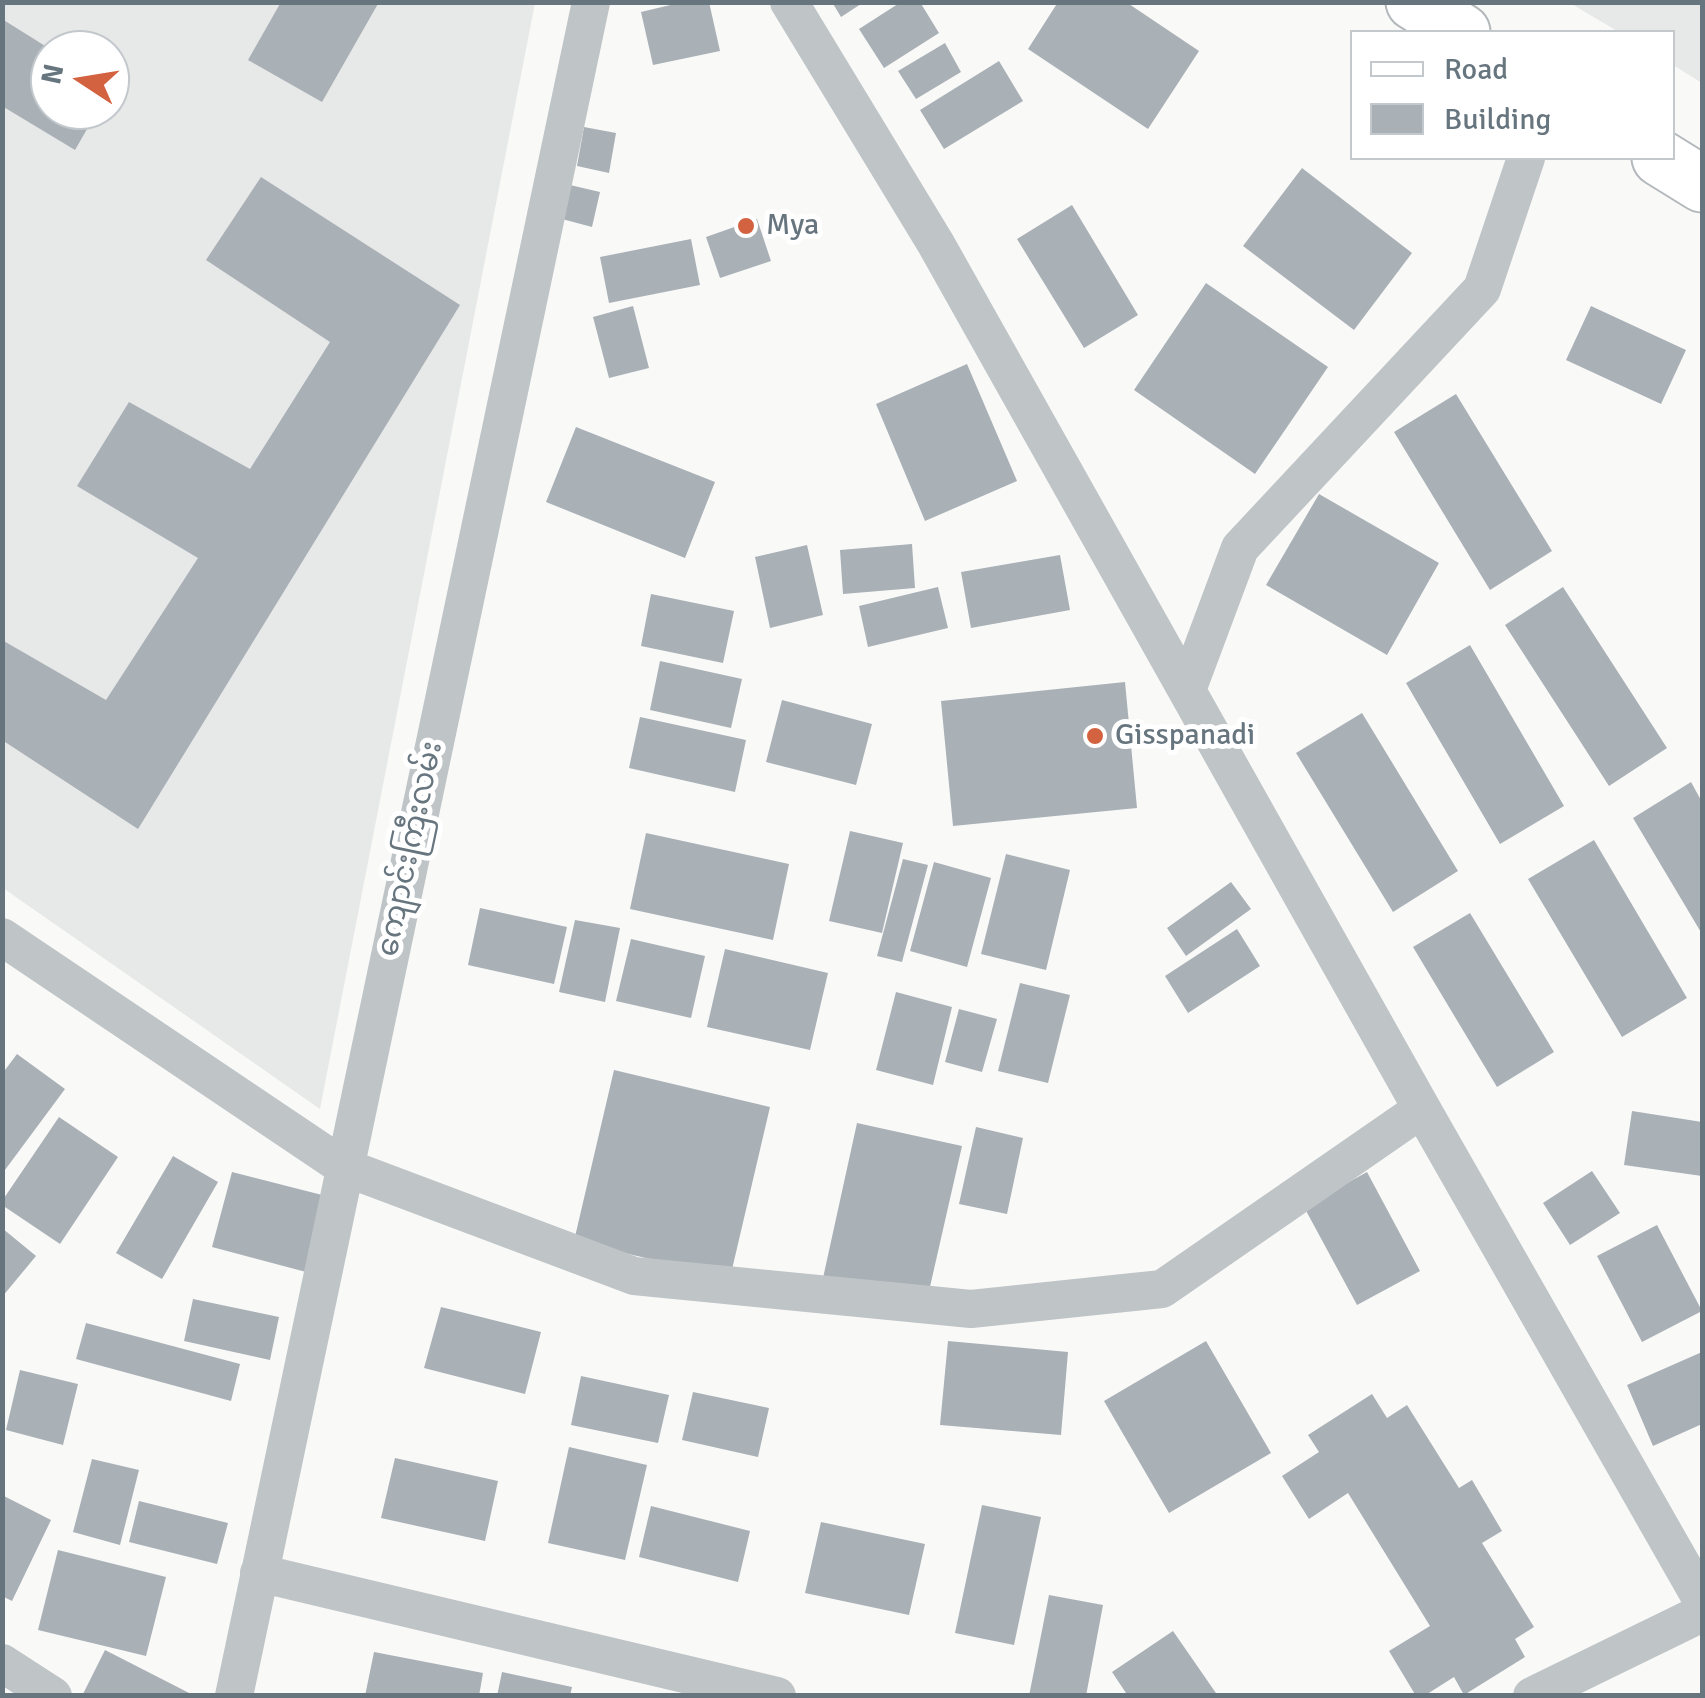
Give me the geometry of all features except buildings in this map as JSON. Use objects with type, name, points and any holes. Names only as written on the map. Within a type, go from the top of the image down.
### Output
[{"type":"main road","points":[[1414,2],[1459,30]]},
{"type":"main road","points":[[1663,160],[1702,184]]},
{"type":"street","name":"ကျောင်းကြီးလမ်း","points":[[234,1696],[592,2]]},
{"type":"street","points":[[788,2],[936,244],[1702,1600]]},
{"type":"street","points":[[1188,690],[1240,548],[1482,289],[1525,160]]},
{"type":"street","points":[[2,937],[344,1167],[634,1276],[970,1309],[1162,1289],[1422,1109]]},
{"type":"street","points":[[259,1572],[777,1696]]},
{"type":"street","points":[[1532,1696],[1702,1613]]},
{"type":"street","points":[[2,1663],[53,1696]]},
{"type":"shaded area","points":[[3,3],[535,3],[320,1109],[3,888]]},
{"type":"shaded area","points":[[1570,3],[1702,3],[1702,83],[1675,66],[1675,30],[1616,30]]},
{"type":"place","name":"Mya","points":[[746,226]]},
{"type":"place","name":"Gisspanadi","points":[[1095,736]]}]
